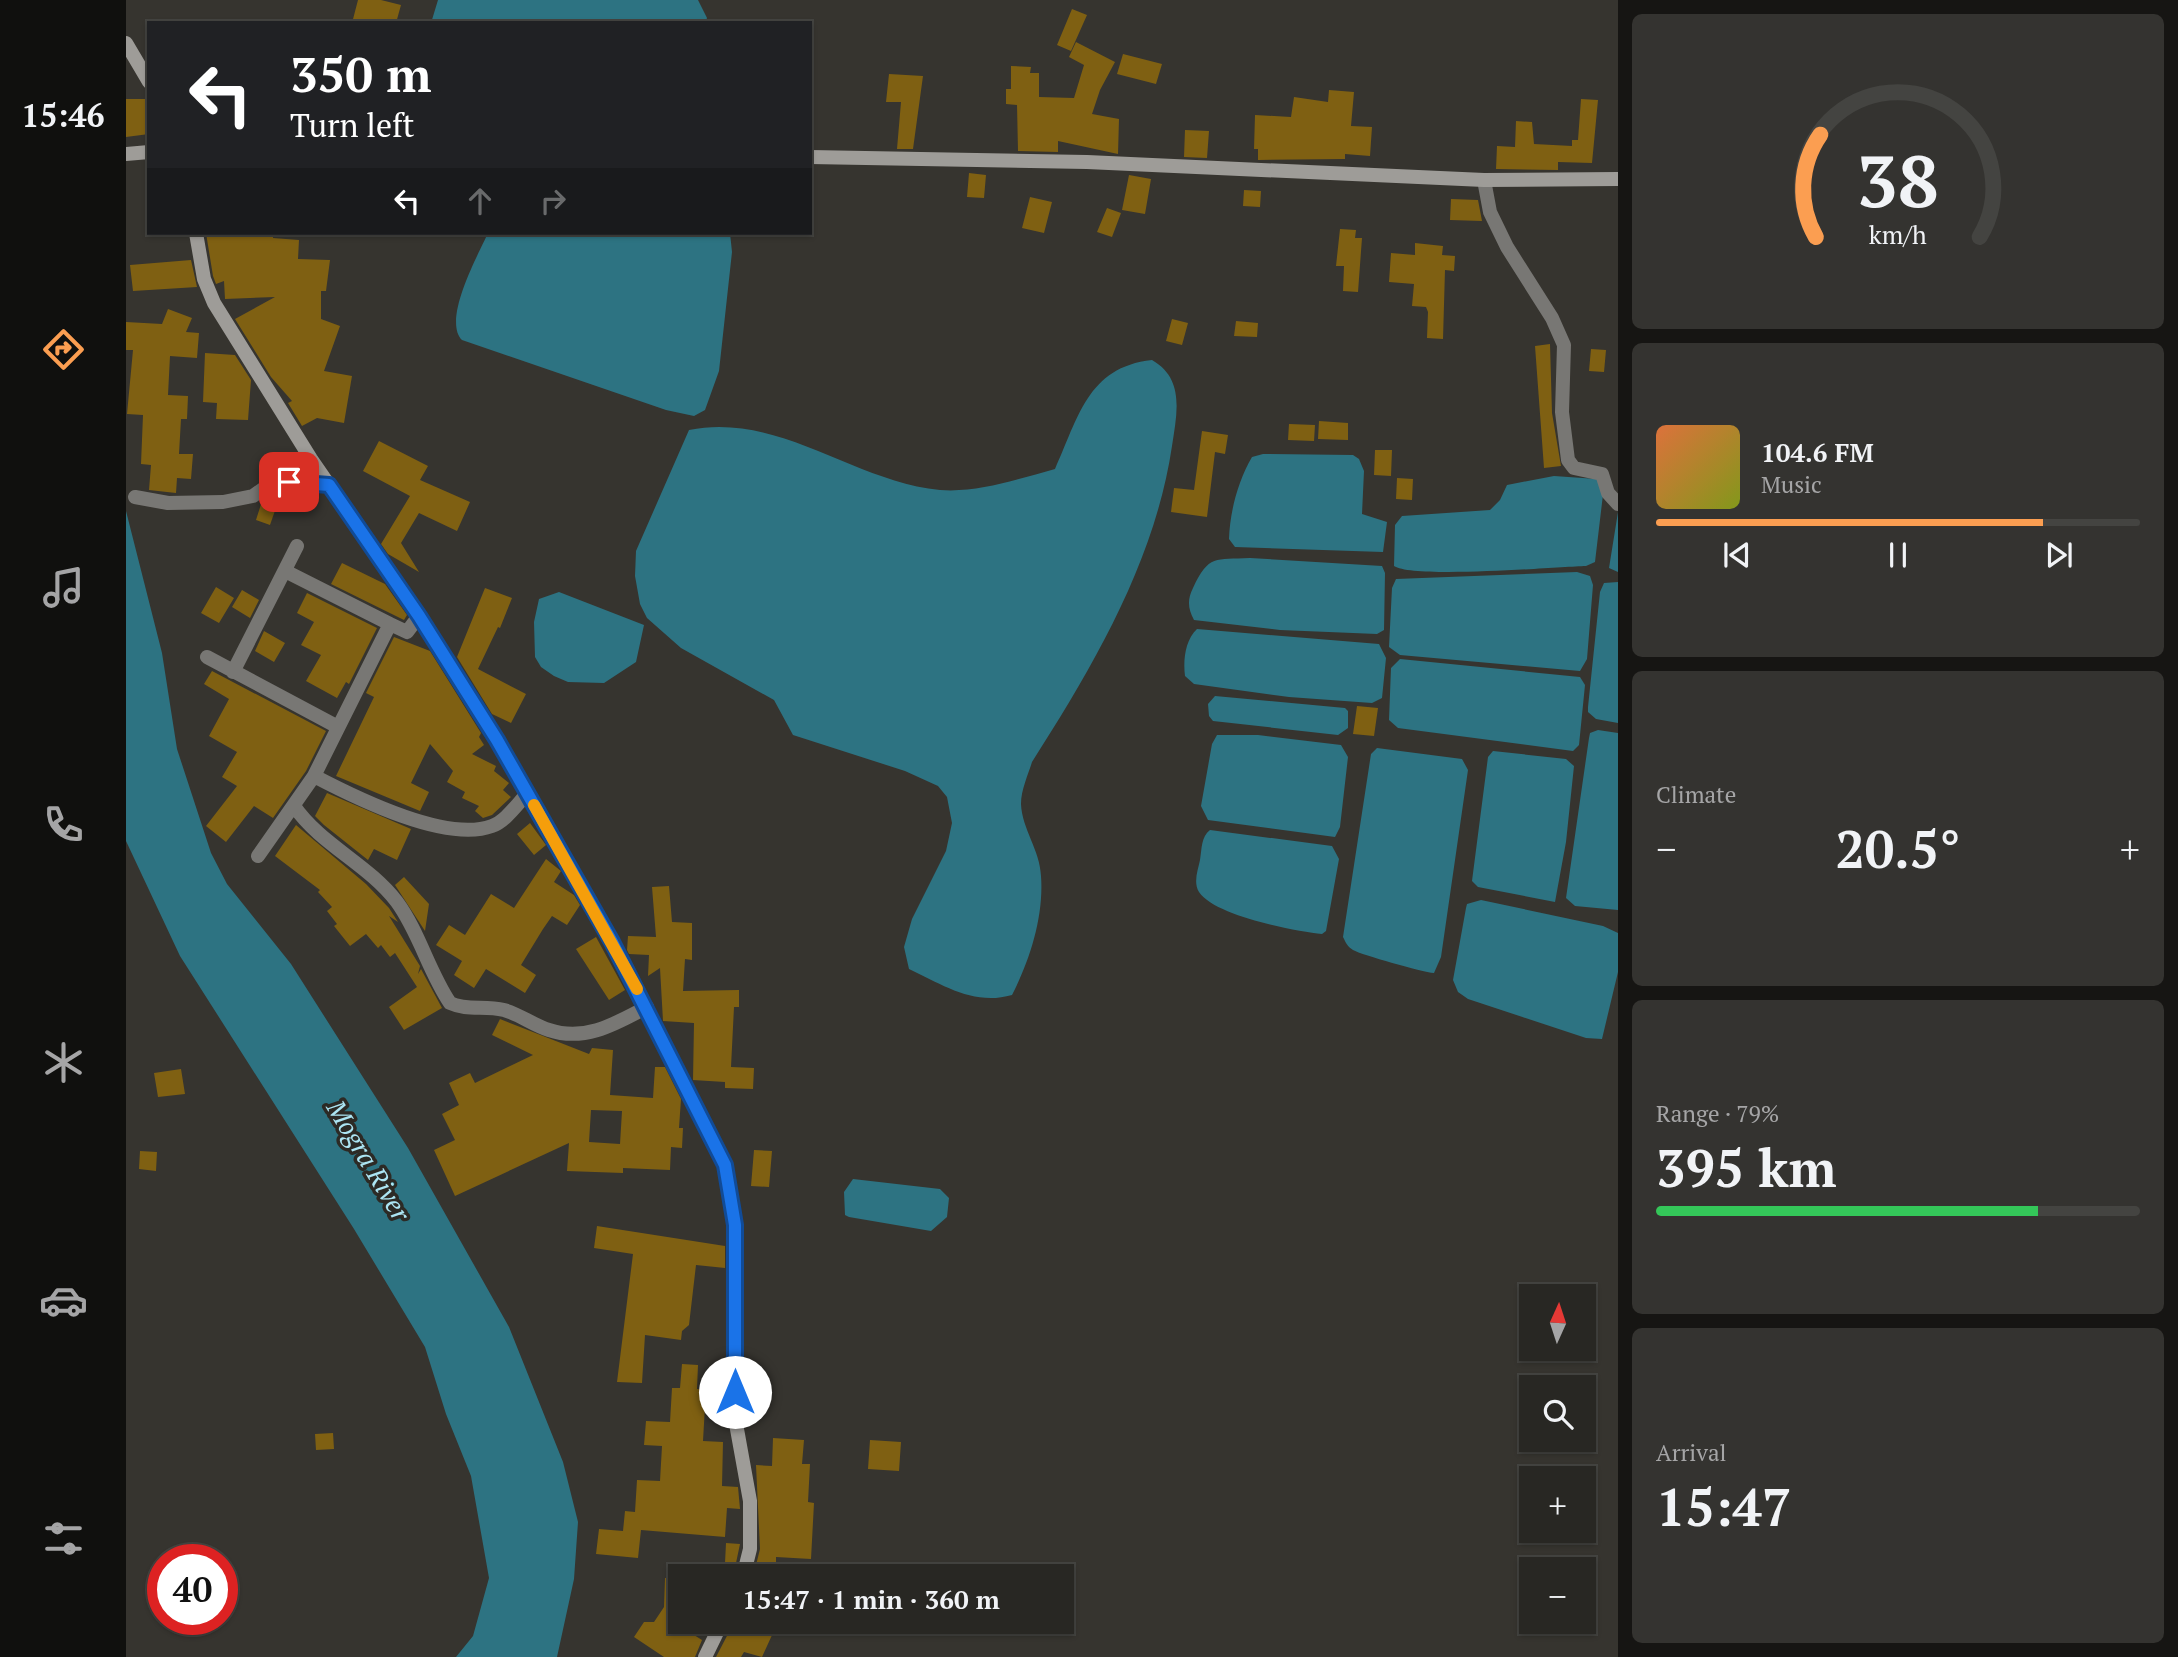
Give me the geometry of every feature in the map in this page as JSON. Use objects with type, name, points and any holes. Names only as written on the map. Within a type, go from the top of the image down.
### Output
[{"type":"street","points":[[126,43],[147,79]]},
{"type":"street","points":[[126,154],[147,152]]},
{"type":"street","points":[[812,158],[1087,162],[1483,180],[1618,179]]},
{"type":"street","points":[[1483,180],[1490,212],[1507,247],[1552,318],[1564,345],[1561,402],[1568,460],[1574,468],[1602,474],[1608,493],[1618,504]]},
{"type":"street","points":[[196,235],[204,279],[214,303],[329,485],[419,616],[528,793],[647,1007],[725,1165],[734,1203],[735,1418],[750,1502],[750,1549],[746,1564]]},
{"type":"street","points":[[135,497],[168,503],[223,502],[253,496],[273,482],[329,485]]},
{"type":"street","points":[[233,672],[297,546]]},
{"type":"street","points":[[285,571],[407,632],[419,616]]},
{"type":"street","points":[[258,856],[314,776],[390,624]]},
{"type":"street","points":[[207,657],[338,727]]},
{"type":"street","points":[[314,776],[418,822],[453,828],[494,825],[528,793]]},
{"type":"street","points":[[294,806],[306,823],[379,883],[398,904],[450,1003],[460,1008],[505,1010],[550,1030],[582,1035],[611,1026],[647,1007]]},
{"type":"street","points":[[705,1657],[716,1634]]},
{"type":"water","points":[[438,0],[698,0],[707,18],[706,21],[432,21]]},
{"type":"water","points":[[487,235],[730,235],[732,252],[719,371],[705,410],[694,416],[666,410],[462,340],[457,331],[456,318],[470,271]]},
{"type":"water","points":[[1152,360],[1170,377],[1176,398],[1176,421],[1164,489],[1137,571],[1119,611],[1078,688],[1032,762],[1022,793],[1024,822],[1038,857],[1041,876],[1038,922],[1025,967],[1012,995],[998,998],[972,996],[909,969],[904,947],[912,919],[946,851],[952,823],[947,797],[938,786],[905,771],[793,735],[774,700],[681,648],[647,618],[640,604],[635,576],[636,551],[689,430],[722,427],[755,431],[786,439],[877,475],[908,484],[940,490],[983,487],[1055,469],[1079,414],[1099,384],[1130,365]]},
{"type":"water","points":[[1263,454],[1353,455],[1359,459],[1364,471],[1362,514],[1387,522],[1383,552],[1235,547],[1229,539],[1236,496],[1252,457]]},
{"type":"water","points":[[1554,476],[1597,479],[1604,486],[1595,562],[1586,566],[1455,572],[1407,570],[1394,566],[1395,525],[1402,516],[1490,510],[1500,500],[1507,485]]},
{"type":"water","name":"Mogra River","points":[[126,511],[162,653],[177,749],[211,853],[227,884],[291,964],[408,1148],[509,1327],[563,1462],[578,1522],[574,1579],[557,1657],[456,1657],[473,1636],[489,1578],[471,1476],[446,1414],[425,1347],[354,1229],[180,956],[126,841]]},
{"type":"water","points":[[1618,512],[1618,572],[1609,568]]},
{"type":"water","points":[[1250,558],[1382,566],[1385,573],[1384,630],[1377,634],[1280,630],[1194,620],[1189,600],[1204,569],[1221,559]]},
{"type":"water","points":[[1577,572],[1590,576],[1593,585],[1587,659],[1580,671],[1400,655],[1389,647],[1392,588],[1396,579]]},
{"type":"water","points":[[1618,582],[1618,723],[1596,719],[1588,712],[1588,707],[1600,592],[1604,583]]},
{"type":"water","points":[[559,592],[644,625],[636,662],[604,683],[568,682],[541,667],[535,657],[534,622],[539,599]]},
{"type":"water","points":[[1197,629],[1379,644],[1386,658],[1382,698],[1372,703],[1289,697],[1194,684],[1185,676],[1184,664],[1187,645]]},
{"type":"water","points":[[1400,659],[1580,677],[1585,685],[1579,745],[1573,751],[1398,728],[1389,720],[1391,668]]},
{"type":"water","points":[[1215,696],[1345,708],[1348,711],[1348,728],[1338,735],[1213,721],[1209,716],[1208,704]]},
{"type":"water","points":[[1598,730],[1618,733],[1618,910],[1575,906],[1566,898],[1589,738],[1590,733]]},
{"type":"water","points":[[1217,735],[1258,735],[1341,745],[1348,757],[1340,827],[1335,837],[1208,820],[1201,806],[1212,744]]},
{"type":"water","points":[[1377,748],[1462,759],[1468,770],[1441,957],[1434,973],[1405,967],[1353,950],[1343,937],[1371,754]]},
{"type":"water","points":[[1493,751],[1566,759],[1574,766],[1566,842],[1555,902],[1478,887],[1472,881],[1488,757]]},
{"type":"water","points":[[1210,830],[1332,846],[1339,859],[1326,931],[1322,934],[1275,926],[1238,915],[1208,901],[1199,892],[1196,880],[1202,843]]},
{"type":"water","points":[[1481,900],[1603,926],[1618,933],[1618,972],[1602,1039],[1586,1038],[1468,999],[1458,992],[1453,980],[1467,904]]},
{"type":"water","points":[[853,1179],[940,1189],[949,1198],[947,1217],[931,1231],[849,1217],[845,1215],[844,1192]]},
{"type":"building","points":[[358,0],[381,0],[401,5],[397,21],[353,21]]},
{"type":"building","points":[[1072,9],[1087,15],[1071,51],[1057,45]]},
{"type":"building","points":[[1076,42],[1115,62],[1100,90],[1092,114],[1119,119],[1118,154],[1058,141],[1058,152],[1018,151],[1017,105],[1006,104],[1006,89],[1011,89],[1011,66],[1031,67],[1030,73],[1039,73],[1039,97],[1074,98],[1084,65],[1069,57]]},
{"type":"building","points":[[1123,54],[1162,64],[1156,84],[1117,74]]},
{"type":"building","points":[[889,74],[923,76],[913,149],[897,149],[901,102],[886,102]]},
{"type":"building","points":[[1329,90],[1354,92],[1351,126],[1372,127],[1370,156],[1345,154],[1345,159],[1258,160],[1258,149],[1254,149],[1255,115],[1291,117],[1294,97],[1328,102]]},
{"type":"building","points":[[126,99],[147,99],[147,134],[126,137]]},
{"type":"building","points":[[1581,99],[1598,100],[1592,163],[1558,162],[1558,170],[1496,169],[1497,146],[1515,147],[1516,121],[1532,122],[1534,144],[1572,146],[1572,140],[1578,140]]},
{"type":"building","points":[[1185,130],[1209,131],[1207,158],[1184,157]]},
{"type":"building","points":[[969,173],[986,175],[984,198],[967,197]]},
{"type":"building","points":[[1129,175],[1151,179],[1145,214],[1122,210]]},
{"type":"building","points":[[1244,190],[1261,191],[1260,207],[1243,206]]},
{"type":"building","points":[[1030,197],[1052,202],[1044,233],[1022,228]]},
{"type":"building","points":[[1451,199],[1478,200],[1482,221],[1450,220]]},
{"type":"building","points":[[1107,208],[1121,213],[1112,237],[1097,232]]},
{"type":"building","points":[[1340,229],[1356,230],[1355,238],[1362,238],[1358,292],[1343,291],[1344,266],[1336,266]]},
{"type":"building","points":[[206,235],[273,235],[273,238],[299,240],[298,259],[330,260],[326,291],[321,291],[321,319],[340,326],[324,371],[352,376],[344,423],[317,418],[302,426],[288,403],[292,401],[271,377],[235,319],[275,297],[225,299],[224,281],[216,284]]},
{"type":"building","points":[[1415,243],[1443,246],[1442,255],[1455,256],[1454,271],[1445,270],[1443,339],[1427,338],[1426,307],[1412,306],[1414,284],[1389,282],[1391,253],[1415,255]]},
{"type":"building","points":[[191,260],[197,287],[133,291],[130,265]]},
{"type":"building","points":[[168,309],[192,318],[186,332],[199,333],[197,358],[170,356],[168,395],[188,396],[187,419],[181,419],[179,454],[193,454],[191,479],[177,478],[176,493],[149,490],[151,465],[141,464],[143,415],[127,414],[133,350],[126,350],[126,322],[162,324]]},
{"type":"building","points":[[1172,319],[1188,323],[1182,345],[1166,341]]},
{"type":"building","points":[[1236,321],[1258,323],[1257,337],[1234,336]]},
{"type":"building","points":[[1550,344],[1552,413],[1561,466],[1544,468],[1535,346]]},
{"type":"building","points":[[1591,349],[1606,350],[1604,372],[1589,371]]},
{"type":"building","points":[[205,353],[235,355],[251,380],[248,420],[216,419],[217,403],[203,402]]},
{"type":"building","points":[[1319,421],[1348,423],[1348,440],[1318,439]]},
{"type":"building","points":[[1289,424],[1315,425],[1314,441],[1288,440]]},
{"type":"building","points":[[1202,431],[1228,435],[1225,454],[1215,452],[1207,517],[1171,512],[1174,488],[1194,490]]},
{"type":"building","points":[[379,441],[428,466],[420,480],[470,502],[457,531],[419,513],[401,543],[419,572],[388,554],[381,544],[410,496],[363,471]]},
{"type":"building","points":[[1375,450],[1392,450],[1391,476],[1374,475]]},
{"type":"building","points":[[1397,478],[1413,479],[1412,500],[1396,499]]},
{"type":"building","points":[[267,498],[278,502],[270,525],[256,520],[262,501]]},
{"type":"building","points":[[342,563],[385,584],[407,615],[404,620],[331,584]]},
{"type":"building","points":[[216,587],[234,598],[219,623],[201,613]]},
{"type":"building","points":[[485,588],[512,598],[500,628],[498,627],[478,669],[526,694],[511,723],[492,714],[457,657]]},
{"type":"building","points":[[242,590],[259,600],[250,618],[232,607]]},
{"type":"building","points":[[307,593],[377,628],[349,684],[346,682],[337,698],[306,681],[321,655],[301,645],[314,622],[297,613]]},
{"type":"building","points":[[264,631],[285,643],[274,662],[255,651]]},
{"type":"building","points":[[394,637],[430,651],[481,733],[479,737],[484,745],[472,754],[496,766],[494,771],[509,783],[503,790],[511,797],[492,815],[483,818],[475,811],[479,806],[462,798],[465,792],[447,782],[453,771],[430,744],[411,783],[429,792],[420,811],[336,776],[374,697],[366,693]]},
{"type":"building","points":[[212,671],[326,731],[306,771],[273,818],[254,806],[226,842],[206,826],[237,786],[222,777],[237,752],[209,736],[229,699],[204,684]]},
{"type":"building","points":[[1357,706],[1378,708],[1374,736],[1353,734]]},
{"type":"building","points":[[327,793],[411,829],[397,860],[374,849],[368,860],[324,825],[315,816]]},
{"type":"building","points":[[530,823],[546,845],[534,855],[517,834]]},
{"type":"building","points":[[296,825],[366,884],[389,908],[398,922],[389,916],[420,966],[418,974],[421,969],[442,1008],[404,1030],[389,1007],[417,987],[395,953],[390,957],[381,945],[378,948],[366,934],[350,946],[334,926],[337,924],[327,911],[332,907],[318,892],[320,890],[275,856]]},
{"type":"building","points":[[546,859],[561,871],[554,882],[574,895],[580,905],[567,925],[552,916],[543,929],[521,965],[536,975],[525,993],[486,969],[474,988],[454,975],[462,961],[436,945],[449,925],[465,935],[491,894],[514,908]]},
{"type":"building","points":[[404,877],[429,904],[425,931],[395,885]]},
{"type":"building","points":[[669,886],[672,922],[692,923],[692,960],[685,959],[683,991],[739,990],[739,1007],[734,1007],[731,1067],[754,1068],[753,1089],[725,1088],[725,1082],[693,1080],[694,1023],[663,1021],[660,968],[648,976],[649,955],[629,954],[627,950],[628,936],[656,937],[652,887]]},
{"type":"building","points":[[596,937],[625,990],[609,1000],[576,949]]},
{"type":"building","points":[[500,1019],[589,1054],[592,1048],[613,1050],[610,1095],[653,1098],[655,1067],[665,1067],[681,1099],[679,1128],[683,1128],[682,1148],[671,1147],[670,1170],[623,1168],[623,1173],[567,1171],[569,1143],[455,1196],[434,1150],[455,1140],[442,1114],[459,1105],[449,1083],[470,1073],[475,1083],[533,1055],[492,1035]],"holes":[[[591,1110],[622,1111],[620,1144],[589,1142]]]},
{"type":"building","points":[[181,1069],[185,1094],[158,1097],[154,1073]]},
{"type":"building","points":[[754,1150],[772,1151],[769,1187],[751,1186]]},
{"type":"building","points":[[140,1151],[157,1152],[156,1171],[139,1169]]},
{"type":"building","points":[[597,1226],[725,1246],[725,1268],[696,1265],[689,1325],[682,1331],[681,1340],[645,1335],[642,1383],[617,1382],[633,1254],[594,1248]]},
{"type":"building","points":[[682,1364],[698,1365],[697,1389],[714,1390],[713,1407],[705,1406],[703,1441],[723,1442],[722,1486],[738,1487],[740,1509],[727,1508],[725,1537],[641,1530],[638,1558],[596,1554],[599,1529],[623,1531],[625,1511],[635,1512],[637,1480],[660,1481],[662,1446],[644,1445],[646,1421],[670,1422],[672,1388],[680,1388]]},
{"type":"building","points":[[333,1433],[334,1449],[316,1450],[315,1434]]},
{"type":"building","points":[[773,1438],[804,1440],[802,1464],[810,1464],[808,1502],[814,1503],[811,1559],[776,1557],[776,1564],[756,1564],[760,1549],[756,1465],[772,1466]]},
{"type":"building","points":[[870,1440],[901,1442],[899,1471],[868,1469]]},
{"type":"building","points":[[726,1543],[740,1544],[736,1563],[725,1563]]},
{"type":"building","points":[[665,1578],[668,1578],[668,1634],[692,1634],[702,1640],[695,1657],[664,1657],[634,1637],[644,1622],[654,1622],[664,1607]]},
{"type":"building","points":[[728,1634],[773,1634],[762,1657],[744,1652],[741,1657],[716,1657]]},
{"type":"slow traffic","points":[[534,805],[637,989]]},
{"type":"route","points":[[289,482],[329,485],[423,621],[497,740],[612,942],[725,1165],[734,1203],[735,1225],[735,1392]]}]
